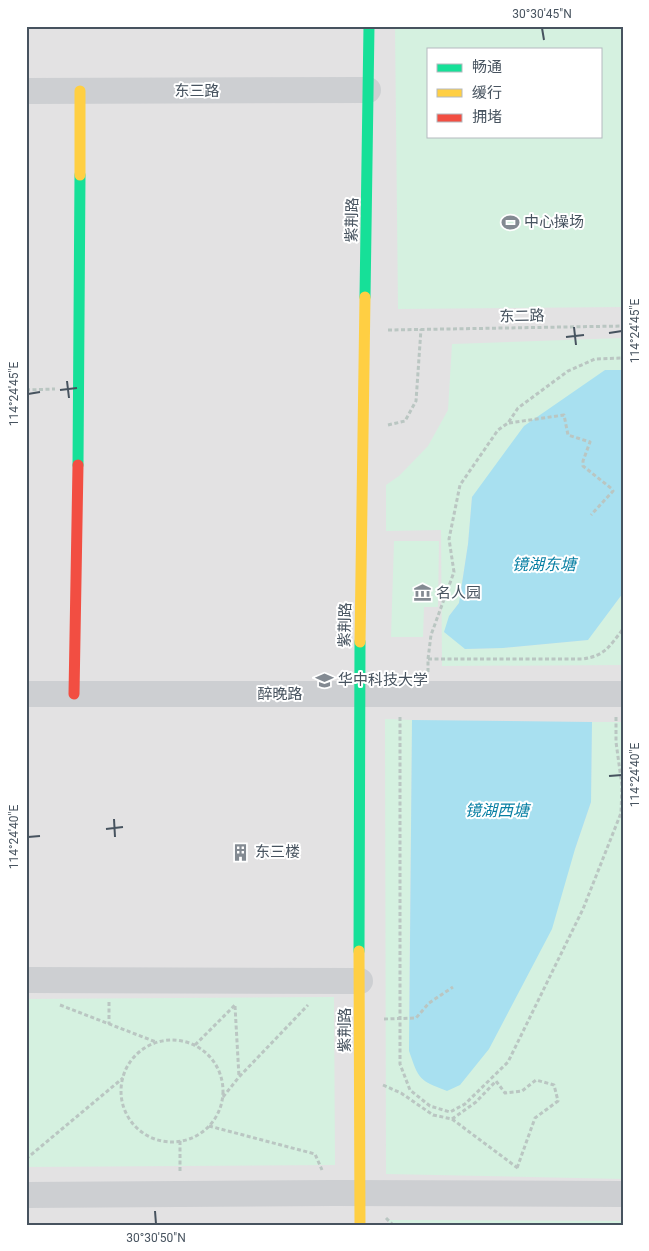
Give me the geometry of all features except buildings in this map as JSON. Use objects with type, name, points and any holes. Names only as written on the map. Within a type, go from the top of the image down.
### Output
[{"type":"street","name":"紫荆路","points":[[360,1225],[359,694],[368,26]]},
{"type":"street","name":"东三路","points":[[26,91],[368,90]]},
{"type":"street","points":[[74,694],[79,389],[80,91]]},
{"type":"street","name":"醉晚路","points":[[26,694],[623,694]]},
{"type":"street","points":[[26,980],[235,993],[331,981],[360,981]]},
{"type":"street","points":[[26,1195],[623,1194]]},
{"type":"path","name":"东二路","points":[[365,330],[623,326]]},
{"type":"path","points":[[364,424],[387,426],[405,421],[416,401],[421,329]]},
{"type":"path","points":[[623,358],[595,358],[568,371],[518,408],[508,423],[498,430],[460,485],[450,539],[454,572],[431,635],[428,659],[582,659],[596,657],[607,651],[623,629]]},
{"type":"path","points":[[508,423],[564,414],[568,435],[590,442],[582,464],[612,489],[591,515]]},
{"type":"path","points":[[400,739],[400,1064],[410,1090],[430,1106],[450,1112],[465,1104],[508,1062],[583,909],[621,813],[622,786],[616,742]]},
{"type":"path","points":[[223,1097],[239,1077],[331,981]]},
{"type":"path","points":[[400,1019],[416,1018],[429,1003],[453,987]]},
{"type":"path","points":[[195,1045],[235,993]]},
{"type":"path","points":[[235,993],[239,1077]]},
{"type":"path","points":[[54,1003],[156,1042]]},
{"type":"path","points":[[173,1039],[190,1042],[195,1045],[204,1051],[216,1064],[222,1080],[223,1097],[218,1113],[209,1126],[196,1136],[180,1141],[163,1141],[148,1136],[135,1126],[125,1112],[122,1096],[123,1078],[129,1063],[141,1050],[156,1042],[173,1039]]},
{"type":"path","points":[[360,1074],[401,1094],[433,1115],[452,1119],[524,1173]]},
{"type":"path","points":[[26,1159],[123,1078]]},
{"type":"path","points":[[452,1119],[476,1102],[496,1081],[505,1093],[522,1091],[536,1080],[554,1085],[558,1100],[535,1118],[517,1168]]},
{"type":"path","points":[[209,1126],[315,1154],[333,1193]]},
{"type":"path","points":[[180,1141],[181,1194]]},
{"type":"shaded area","name":"华中科技大学","points":[[26,26],[623,26],[623,1225],[26,1225]]},
{"type":"green space","name":"中心操场","points":[[395,26],[623,26],[623,307],[398,309]]},
{"type":"green space","points":[[623,338],[623,370],[605,370],[472,497],[468,544],[459,603],[449,616],[465,649],[503,648],[587,640],[623,593],[623,665],[442,666],[441,530],[386,531],[386,485],[399,476],[428,446],[448,410],[452,344]]},
{"type":"green space","points":[[394,541],[439,541],[438,607],[424,607],[423,637],[391,637]]},
{"type":"green space","points":[[385,719],[412,720],[409,1019],[575,849],[591,802],[592,722],[623,722],[623,1179],[386,1174]]},
{"type":"green space","points":[[334,997],[335,1165],[26,1167],[26,999]]},
{"type":"green space","points":[[389,1220],[623,1221],[623,1225],[389,1225]]},
{"type":"water","name":"镜湖东塘","points":[[605,370],[623,370],[623,593],[588,640],[503,648],[465,649],[444,632],[449,616],[459,603],[468,544],[472,497],[524,426]]},
{"type":"water","name":"镜湖西塘","points":[[412,720],[592,722],[591,802],[552,929],[489,1049],[460,1085],[447,1091],[421,1078],[409,1051]]},
{"type":"traffic: fast","points":[[365,297],[369,26]]},
{"type":"traffic: fast","points":[[78,465],[80,175]]},
{"type":"traffic: fast","points":[[359,951],[360,642]]},
{"type":"traffic: slow","points":[[80,91],[80,175]]},
{"type":"traffic: slow","points":[[360,642],[365,297]]},
{"type":"traffic: slow","points":[[359,951],[360,1225]]},
{"type":"traffic: jam","points":[[74,694],[78,465]]},
{"type":"place","name":"中心操场","points":[[510,222]]},
{"type":"place","name":"名人园","points":[[422,593]]},
{"type":"place","name":"华中科技大学","points":[[324,680]]},
{"type":"place","name":"东三楼","points":[[241,852]]}]
